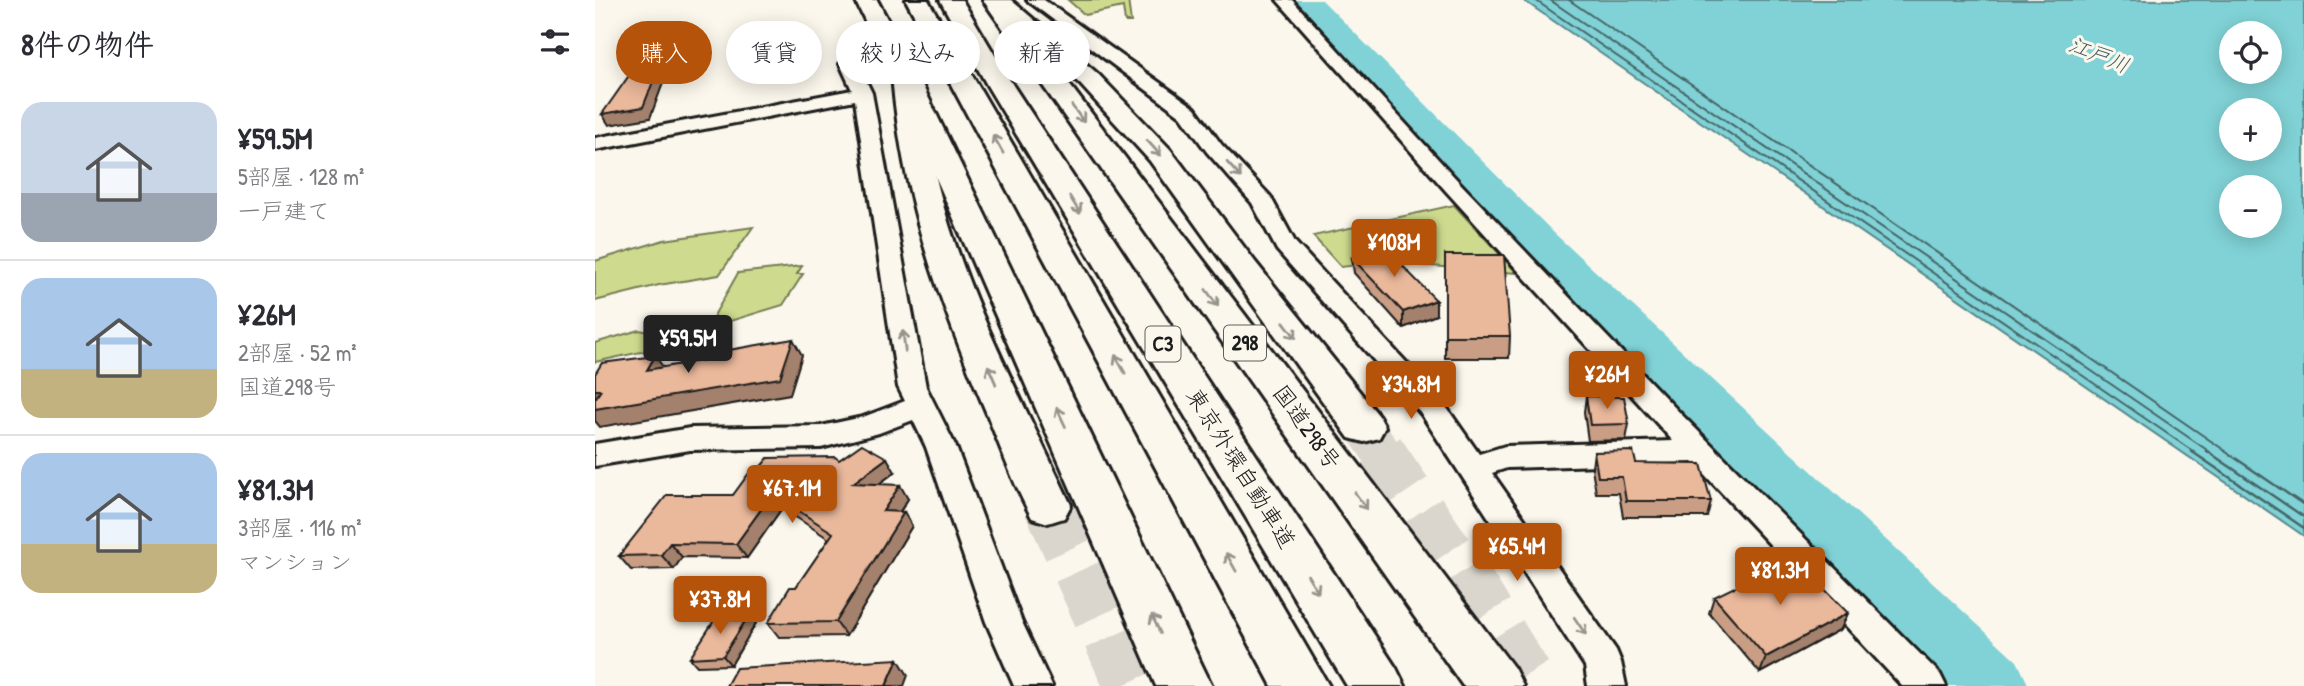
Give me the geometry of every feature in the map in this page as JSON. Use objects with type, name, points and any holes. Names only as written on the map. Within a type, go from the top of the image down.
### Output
[{"type":"highway","points":[[866,0],[876,21]]},
{"type":"highway","name":"C3","points":[[917,0],[1301,686]]},
{"type":"highway","name":"東京外環自動車道","points":[[951,0],[1002,87],[1377,686]]},
{"type":"highway","points":[[996,0],[1089,79],[1160,155],[1364,428]]},
{"type":"highway","name":"国道298号","points":[[996,0],[1496,686]]},
{"type":"highway","points":[[905,84],[917,170],[945,265],[1048,505]]},
{"type":"highway","points":[[909,84],[1184,686]]},
{"type":"street","points":[[1034,0],[1188,113],[1214,148],[1262,201],[1285,245],[1432,408],[1598,653],[1603,662],[1607,686]]},
{"type":"street","points":[[1284,0],[1453,187],[1927,686]]},
{"type":"street","points":[[859,84],[899,297],[909,373],[941,447],[1004,622],[1033,686]]},
{"type":"street","points":[[595,144],[863,93]]},
{"type":"street","points":[[595,455],[690,439],[821,437],[869,426],[921,406]]},
{"type":"street","points":[[1473,468],[1505,457],[1702,451]]},
{"type":"green space","points":[[1068,0],[1128,0],[1131,22],[1125,22],[1123,7],[1085,15]]},
{"type":"green space","points":[[1454,205],[1517,273],[1382,262],[1341,267],[1313,236]]},
{"type":"green space","points":[[753,227],[719,275],[659,285],[595,301],[595,261],[664,240]]},
{"type":"green space","points":[[802,266],[797,274],[803,274],[783,305],[707,328],[738,273]]},
{"type":"green space","points":[[694,327],[687,342],[595,362],[595,343],[639,330],[662,334]]},
{"type":"water","name":"江戸川","points":[[1523,0],[2304,0],[2304,536]]},
{"type":"building","points":[[623,84],[652,84],[643,107],[602,114]]},
{"type":"building","points":[[1384,247],[1436,300],[1403,312],[1352,258]]},
{"type":"building","points":[[1445,255],[1504,255],[1510,336],[1445,336]]},
{"type":"building","points":[[793,339],[780,378],[595,409],[595,399],[601,390],[595,390],[595,374],[602,363],[655,356],[647,370],[727,356],[729,350]]},
{"type":"building","points":[[1586,396],[1624,397],[1629,424],[1590,425]]},
{"type":"building","points":[[862,444],[887,458],[853,483],[900,485],[883,511],[904,512],[836,622],[768,623],[790,587],[796,587],[833,533],[772,494],[736,544],[670,543],[661,555],[619,556],[667,495],[733,495],[752,469],[759,469],[768,458],[835,457],[839,460]]},
{"type":"building","points":[[1633,451],[1636,463],[1701,464],[1711,501],[1626,501],[1622,477],[1598,477],[1594,452]]},
{"type":"building","points":[[1794,558],[1848,613],[1766,657],[1714,597]]},
{"type":"building","points":[[749,615],[723,656],[690,658],[717,616]]},
{"type":"building","points":[[898,659],[886,686],[726,686],[736,668]]},
{"type":"waterway","points":[[1305,0],[1537,243],[1990,686]]},
{"type":"tunnel","points":[[1364,427],[1381,452]]},
{"type":"tunnel","points":[[1380,451],[1478,595],[1534,686]]},
{"type":"tunnel","points":[[1048,505],[1129,686]]}]
